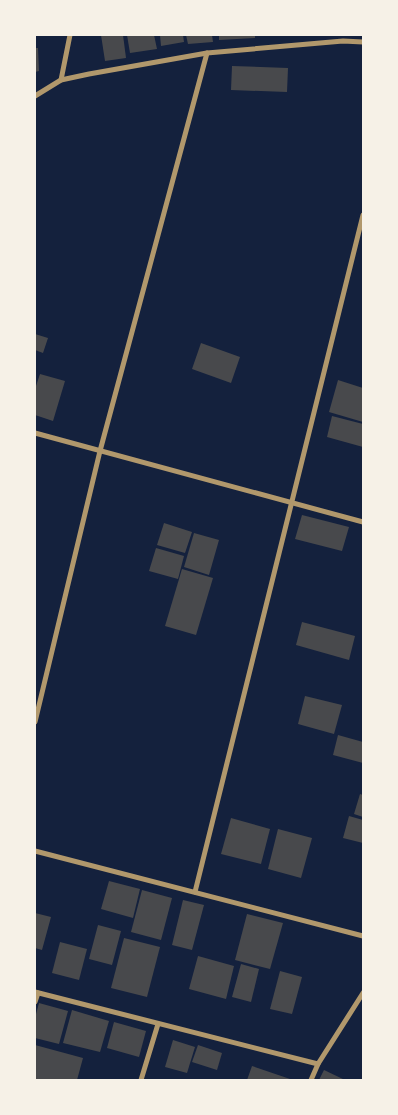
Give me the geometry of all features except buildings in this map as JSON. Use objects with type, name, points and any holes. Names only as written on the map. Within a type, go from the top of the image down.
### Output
[{"type":"street","points":[[61,80],[70,35]]},
{"type":"street","points":[[35,96],[61,80],[207,53],[343,40],[363,42]]},
{"type":"street","points":[[35,722],[100,451],[207,53]]},
{"type":"street","points":[[195,892],[363,215]]},
{"type":"street","points":[[35,433],[363,522]]},
{"type":"street","points":[[35,851],[363,936]]},
{"type":"street","points":[[35,1002],[36,992],[318,1064]]},
{"type":"street","points":[[311,1080],[318,1064],[363,993]]},
{"type":"street","points":[[141,1080],[158,1024]]}]
